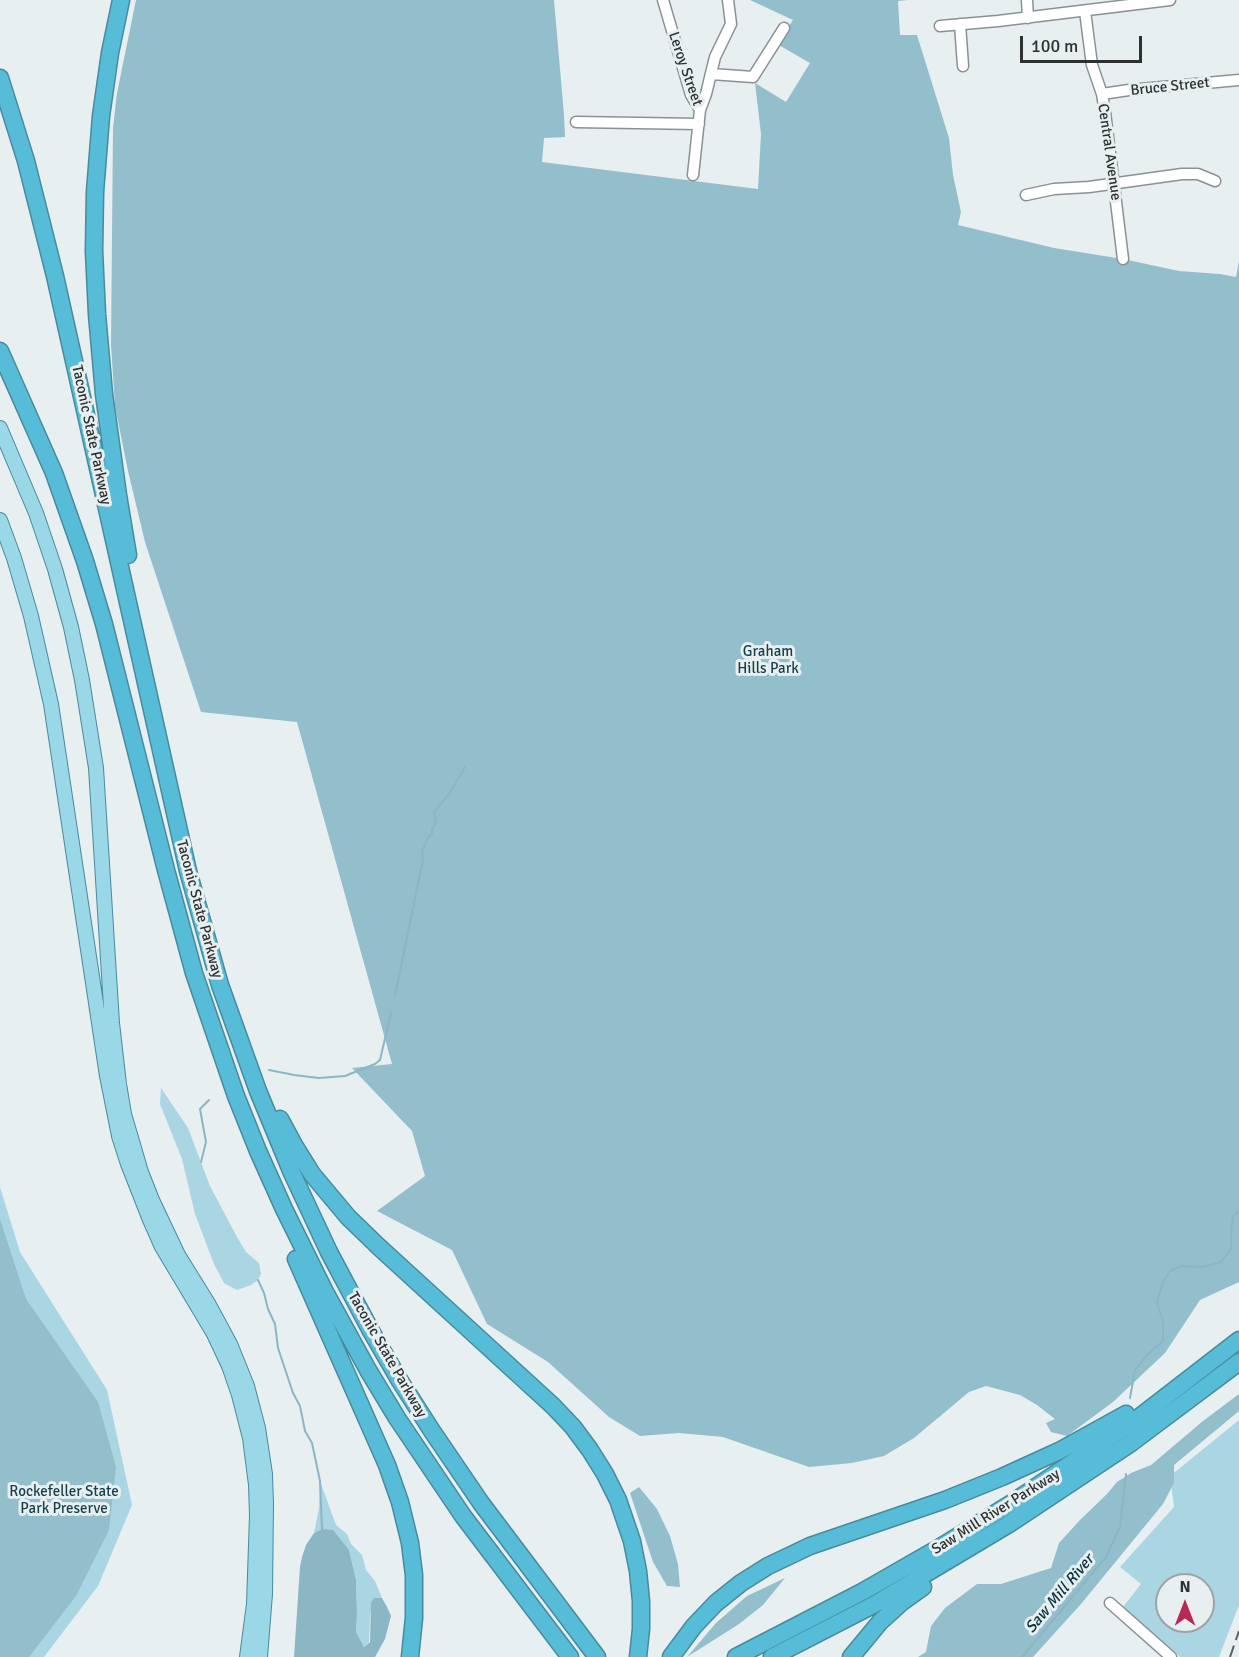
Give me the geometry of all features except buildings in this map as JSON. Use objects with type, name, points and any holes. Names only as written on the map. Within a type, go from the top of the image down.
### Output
[{"type":"highway","points":[[121,0],[99,132],[94,266],[99,346],[111,450],[124,534],[144,635],[139,656]]},
{"type":"highway","name":"Taconic State Parkway","points":[[0,78],[51,256],[181,841],[208,947],[269,1118],[304,1199],[343,1278],[386,1356],[432,1431],[481,1503],[597,1657]]},
{"type":"highway","name":"Taconic State Parkway","points":[[0,351],[51,467],[85,561],[104,624],[194,973],[236,1096],[272,1181],[324,1290],[397,1418],[463,1516],[570,1657]]},
{"type":"highway","points":[[243,1048],[294,1145],[332,1200],[379,1247],[553,1406],[582,1438],[598,1462],[623,1514],[635,1556],[641,1601],[638,1657]]},
{"type":"highway","points":[[272,1181],[291,1247],[387,1465],[400,1502],[410,1543],[414,1575],[414,1618],[410,1657]]},
{"type":"highway","name":"Saw Mill River Parkway","points":[[736,1657],[862,1592],[989,1518],[1096,1448],[1239,1340]]},
{"type":"highway","name":"Saw Mill River Parkway","points":[[772,1657],[862,1611],[1028,1513],[1179,1408],[1239,1362]]},
{"type":"highway","points":[[670,1657],[694,1626],[716,1603],[741,1583],[768,1566],[810,1546],[945,1500],[1017,1471],[1089,1436],[1146,1401],[1185,1382]]},
{"type":"highway","points":[[851,1657],[880,1622],[902,1602],[988,1546],[1095,1468]]},
{"type":"main road","points":[[0,429],[36,513],[55,569],[71,627],[82,680],[96,768],[112,1023],[124,1114],[152,1200],[178,1255],[230,1344],[246,1386],[258,1428],[265,1474],[266,1504],[265,1594],[260,1657]]},
{"type":"main road","points":[[0,520],[31,616],[51,704],[107,1076],[119,1136],[162,1247],[221,1349],[239,1395],[248,1431],[255,1475],[257,1515],[254,1604],[247,1657]]},
{"type":"street","name":"Leroy Street","points":[[663,0],[691,95],[700,111],[693,175]]},
{"type":"street","points":[[700,111],[716,57],[731,24],[728,0]]},
{"type":"street","points":[[1027,0],[1029,18]]},
{"type":"street","points":[[940,26],[1029,18],[1170,0]]},
{"type":"street","name":"Central Avenue","points":[[1085,11],[1092,65],[1102,94],[1123,259]]},
{"type":"street","points":[[960,24],[963,66]]},
{"type":"street","points":[[711,74],[753,77],[784,28]]},
{"type":"street","name":"Bruce Street","points":[[1102,94],[1239,80]]},
{"type":"street","points":[[576,122],[699,123]]},
{"type":"street","points":[[1026,195],[1054,189],[1089,187],[1182,174],[1198,174],[1215,181]]},
{"type":"street","points":[[1110,1603],[1171,1657]]},
{"type":"green space","name":"Graham Hills Park","points":[[136,0],[554,0],[565,137],[544,138],[542,162],[758,189],[761,134],[755,83],[786,102],[810,63],[777,44],[793,20],[750,0],[908,0],[898,1],[900,35],[917,35],[949,138],[953,175],[961,212],[958,225],[1054,248],[1179,271],[1236,277],[1239,261],[1239,1282],[1200,1300],[1165,1353],[1113,1402],[1067,1436],[1051,1432],[1046,1423],[1055,1419],[1037,1405],[1020,1395],[986,1386],[969,1392],[914,1438],[884,1456],[852,1463],[809,1467],[723,1437],[679,1433],[640,1436],[609,1417],[548,1362],[487,1324],[452,1250],[377,1211],[425,1176],[412,1131],[352,1068],[392,1064],[297,722],[201,712],[145,542],[115,406],[111,345],[113,128],[117,93]]},
{"type":"green space","points":[[161,1088],[188,1128],[210,1186],[237,1237],[246,1252],[259,1263],[261,1274],[258,1280],[251,1285],[237,1290],[224,1283],[214,1264],[195,1214],[182,1159],[160,1104]]},
{"type":"green space","name":"Rockefeller State Park Preserve","points":[[0,1187],[20,1252],[107,1390],[132,1505],[98,1586],[44,1657],[0,1657]]},
{"type":"green space","name":"Rockefeller State Park Preserve","points":[[0,1219],[26,1299],[98,1402],[116,1467],[109,1530],[76,1596],[29,1657],[0,1657]]},
{"type":"green space","points":[[1239,1394],[1239,1411],[1174,1465],[1174,1483],[1163,1504],[1081,1604],[1033,1657],[918,1657],[926,1652],[931,1626],[945,1608],[977,1584],[1001,1584],[1051,1568],[1059,1543],[1117,1482],[1151,1465]]},
{"type":"green space","points":[[1239,1420],[1239,1605],[1219,1657],[1180,1657],[1123,1607],[1141,1584],[1120,1567],[1174,1507],[1170,1476]]},
{"type":"green space","points":[[320,1481],[336,1525],[347,1534],[351,1544],[362,1555],[366,1570],[375,1581],[382,1598],[374,1598],[370,1616],[369,1642],[364,1647],[356,1632],[356,1580],[349,1550],[322,1529],[314,1533],[319,1508]]},
{"type":"green space","points":[[639,1487],[657,1509],[670,1536],[678,1564],[680,1587],[667,1586],[653,1562],[630,1493]]},
{"type":"green space","points":[[785,1578],[763,1605],[739,1624],[687,1657],[716,1623],[747,1596]]},
{"type":"shaded area","points":[[322,1529],[333,1530],[349,1550],[356,1580],[356,1632],[364,1647],[370,1642],[371,1603],[374,1598],[382,1598],[391,1616],[385,1639],[375,1657],[294,1657],[302,1557],[314,1533]]},
{"type":"waterway","points":[[395,996],[423,859],[422,852],[436,822],[434,812],[450,793],[465,767]]},
{"type":"waterway","points":[[269,1070],[319,1078],[345,1076],[375,1064],[380,1060],[391,1013]]},
{"type":"waterway","points":[[201,1162],[206,1142],[200,1109],[209,1100]]},
{"type":"waterway","name":"Saw Mill River","points":[[1130,1398],[1135,1370],[1163,1341],[1163,1322],[1157,1302],[1163,1282],[1170,1271],[1181,1266],[1202,1267],[1221,1262],[1231,1249],[1233,1216],[1239,1211]]},
{"type":"waterway","points":[[258,1280],[275,1324],[278,1348],[293,1393],[300,1406],[305,1431],[312,1443],[320,1481],[322,1529]]},
{"type":"waterway","name":"Saw Mill River","points":[[1022,1657],[1106,1557],[1120,1527],[1126,1474]]},
{"type":"railway","points":[[1230,1657],[1239,1631]]}]
